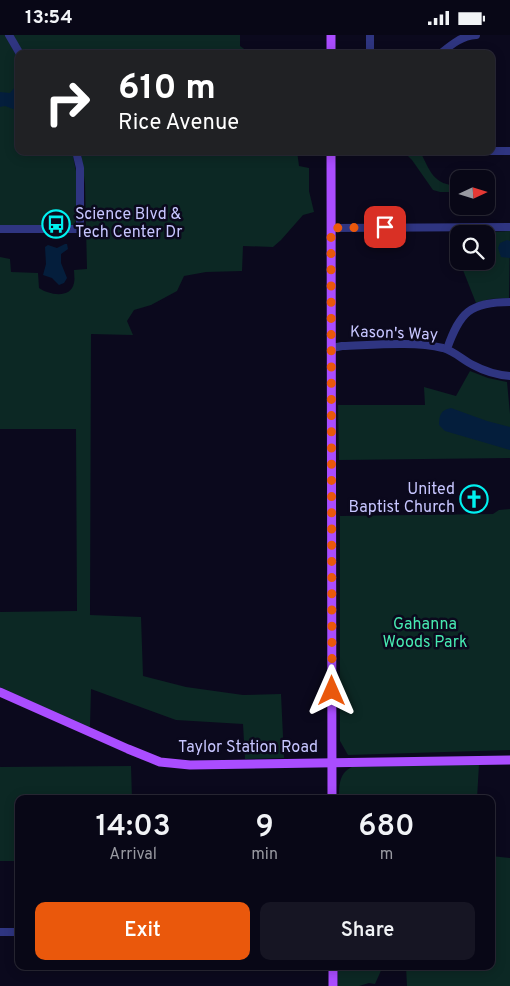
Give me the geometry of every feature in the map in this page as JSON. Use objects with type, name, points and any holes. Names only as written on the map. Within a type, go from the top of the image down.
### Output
[{"type":"main road","points":[[331,35],[331,50]]},
{"type":"main road","points":[[331,155],[332,795]]},
{"type":"main road","name":"Taylor Station Road","points":[[0,692],[160,762],[190,765],[510,760]]},
{"type":"main road","points":[[333,970],[333,986]]},
{"type":"street","points":[[9,35],[18,50]]},
{"type":"street","points":[[370,35],[370,50]]},
{"type":"street","points":[[446,50],[468,36],[476,35]]},
{"type":"street","points":[[495,151],[510,151]]},
{"type":"street","points":[[0,229],[80,229],[81,177],[77,155]]},
{"type":"street","points":[[331,228],[510,227]]},
{"type":"street","points":[[447,349],[459,320],[475,307],[488,302],[510,302]]},
{"type":"street","name":"Kason's Way","points":[[332,348],[342,346],[421,345],[447,349],[486,371],[510,376]]},
{"type":"street","points":[[0,932],[15,932]]},
{"type":"green space","points":[[0,35],[5,35],[15,53],[15,155],[73,155],[76,171],[76,221],[73,226],[0,226]]},
{"type":"green space","points":[[13,35],[240,35],[240,46],[246,50],[22,50]]},
{"type":"green space","points":[[81,155],[298,155],[299,166],[309,168],[309,191],[314,212],[303,215],[273,247],[243,246],[242,271],[206,272],[184,276],[177,291],[151,305],[134,310],[127,321],[133,335],[91,334],[90,615],[141,617],[143,676],[186,687],[243,695],[281,694],[284,758],[245,759],[243,724],[176,720],[91,689],[89,728],[0,687],[0,612],[77,611],[76,429],[0,429],[0,257],[10,259],[11,272],[38,273],[39,288],[54,294],[69,292],[74,283],[74,270],[87,269],[85,184]]},
{"type":"green space","points":[[339,155],[422,155],[433,176],[443,183],[450,185],[450,192],[433,190],[408,156]]},
{"type":"green space","points":[[510,231],[509,298],[490,299],[476,303],[463,270],[495,270],[495,232]]},
{"type":"green space","points":[[470,371],[488,378],[507,382],[510,414],[510,458],[339,460],[338,405],[425,405],[424,387],[456,396]]},
{"type":"green space","name":"Gahanna Woods Park","points":[[510,509],[510,750],[348,755],[340,741],[340,516],[493,514],[499,510]]},
{"type":"green space","points":[[479,764],[477,795],[339,795],[342,776],[352,767]]},
{"type":"green space","points":[[131,766],[132,795],[15,795],[15,861],[0,861],[0,767]]},
{"type":"green space","points":[[495,856],[510,858],[510,986],[407,986],[406,970],[495,970]]},
{"type":"green space","points":[[338,970],[381,970],[375,984],[338,986]]},
{"type":"water","points":[[15,87],[15,110],[5,106],[0,107],[0,92],[10,93]]},
{"type":"water","points":[[507,240],[510,241],[510,258],[501,257],[498,248],[500,243]]},
{"type":"water","points":[[67,244],[68,249],[61,254],[61,263],[67,278],[64,283],[59,285],[52,278],[43,275],[46,264],[45,247],[48,245],[57,248]]},
{"type":"water","points":[[451,408],[510,427],[510,450],[445,431],[439,425],[440,416],[445,410]]},
{"type":"place","name":"Science Blvd & Tech Center Dr","points":[[56,224]]},
{"type":"place","name":"United Baptist Church","points":[[474,499]]},
{"type":"route","points":[[332,691],[331,228],[385,227]]}]
